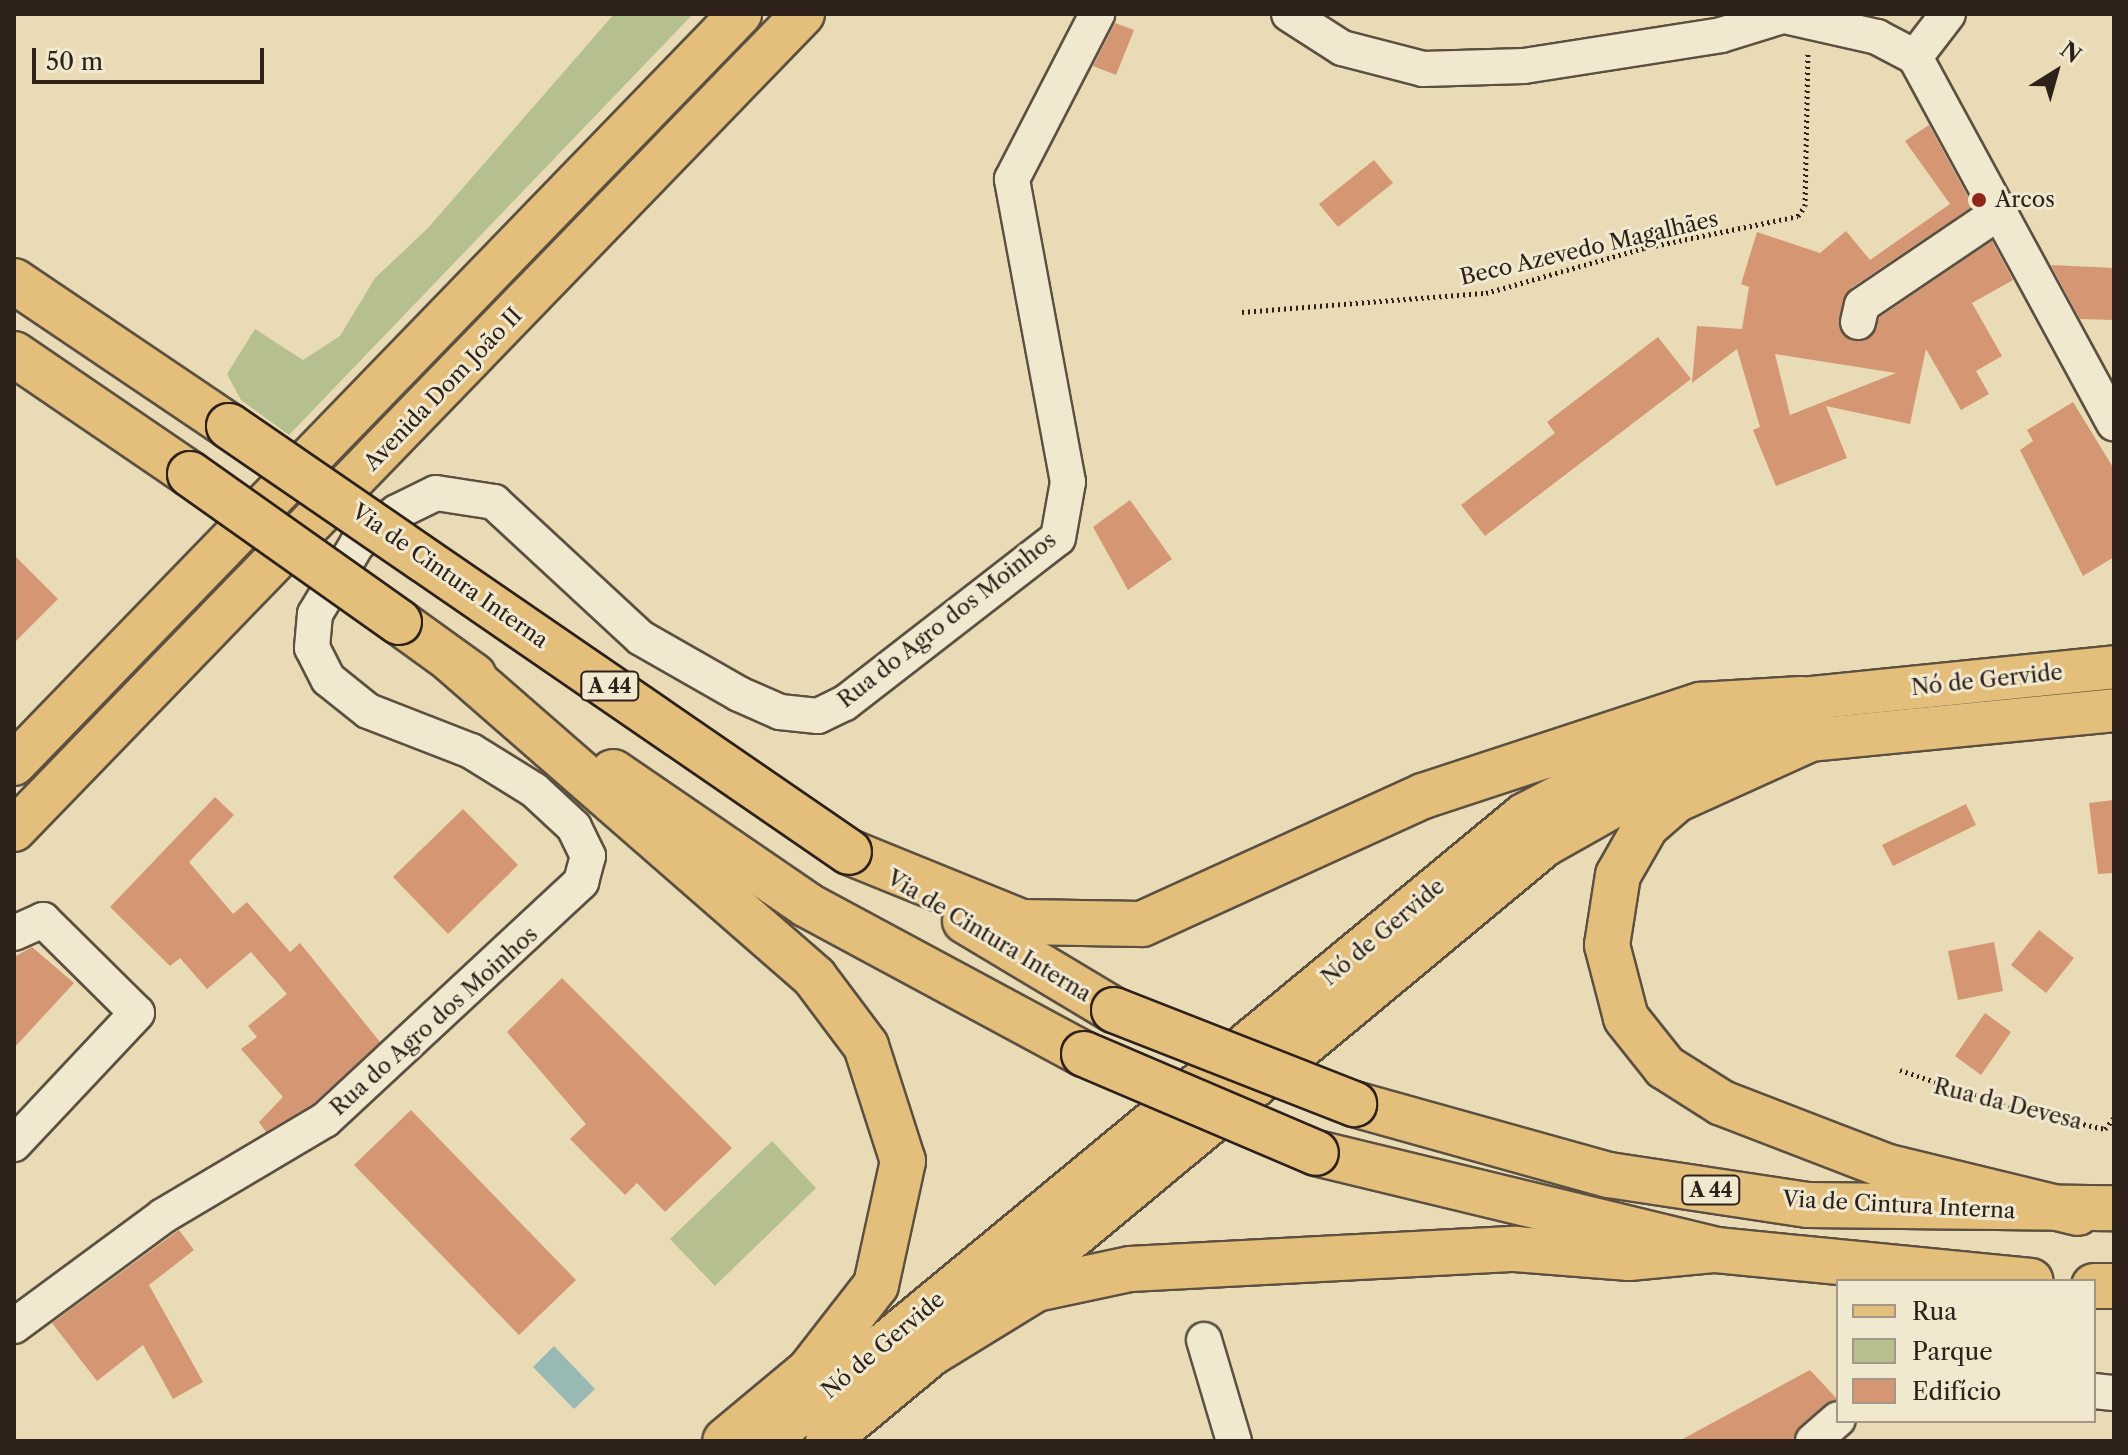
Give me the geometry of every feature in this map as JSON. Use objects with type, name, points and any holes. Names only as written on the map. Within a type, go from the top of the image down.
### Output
[{"type":"highway","name":"Via de Cintura Interna","points":[[14,281],[849,852],[1114,1010],[1354,1104],[1609,1175],[1792,1202],[2096,1210]]},
{"type":"highway","points":[[14,354],[807,905],[1084,1054],[1316,1153],[1716,1250],[2010,1279]]},
{"type":"highway","points":[[451,660],[815,978],[866,1046],[903,1161],[876,1285],[809,1371],[725,1441]]},
{"type":"highway","points":[[849,852],[1021,922],[1142,924],[1423,796],[1700,705],[1809,718]]},
{"type":"highway","points":[[1809,718],[1676,800],[1646,826],[1618,875],[1607,945],[1626,1018],[1665,1067],[1722,1103],[1888,1167],[2096,1210]]},
{"type":"highway","points":[[917,1362],[1036,1289],[1130,1269],[1515,1249],[1629,1258],[1716,1250]]},
{"type":"main road","points":[[14,764],[740,14]]},
{"type":"main road","name":"Avenida Dom João II","points":[[14,830],[803,14]]},
{"type":"main road","name":"Nó de Gervide","points":[[767,1441],[1524,815],[1658,745],[2114,667]]},
{"type":"main road","name":"Nó de Gervide","points":[[827,1441],[917,1362],[1545,845],[1671,774],[1748,746],[1809,718],[2114,710]]},
{"type":"street","name":"Rua do Agro dos Moinhos","points":[[14,1326],[163,1216],[325,1120],[581,882],[588,856],[574,827],[534,790],[471,751],[368,711],[323,669],[312,648],[315,614],[357,544],[397,512],[436,493],[494,502],[641,638],[739,694],[780,712],[818,716],[845,703],[1058,538],[1068,482],[1012,179],[1097,14]]},
{"type":"street","points":[[1289,14],[1342,48],[1423,69],[1524,66],[1721,35],[1788,19],[1877,37],[1915,57],[2114,423]]},
{"type":"street","points":[[1915,57],[1948,14]]},
{"type":"street","points":[[1858,322],[1862,305],[2001,211]]},
{"type":"street","points":[[14,933],[43,920],[137,1013],[14,1144]]},
{"type":"street","points":[[1204,1340],[1234,1441]]},
{"type":"street","points":[[1813,1441],[1836,1421]]},
{"type":"path","name":"Beco Azevedo Magalhães","points":[[1242,312],[1486,293],[1644,248],[1798,216],[1805,206],[1788,19]]},
{"type":"path","name":"Rua da Devesa","points":[[1900,1070],[2034,1113],[2105,1129],[2114,1118]]},
{"type":"green space","points":[[614,14],[693,14],[289,435],[241,400],[227,374],[255,329],[303,360],[340,336],[375,278],[428,228]]},
{"type":"green space","points":[[772,1141],[816,1188],[715,1286],[670,1239]]},
{"type":"water","points":[[554,1346],[595,1389],[574,1409],[533,1367]]},
{"type":"building","points":[[1115,23],[1134,30],[1116,75],[1093,66]]},
{"type":"building","points":[[1929,125],[1973,206],[1851,288],[1839,327],[1853,341],[1864,341],[1880,317],[1992,241],[2013,280],[1972,303],[2002,356],[1976,371],[1989,394],[1961,410],[1926,349],[1910,424],[1826,406],[1847,458],[1776,486],[1753,430],[1760,427],[1737,349],[1692,383],[1697,326],[1742,329],[1749,287],[1741,284],[1757,232],[1820,253],[1846,231],[1870,260],[1950,204],[1905,141]],"holes":[[[1775,354],[1896,373],[1790,415]]]},
{"type":"building","points":[[1374,160],[1393,183],[1338,227],[1319,204]]},
{"type":"building","points":[[2051,265],[2114,268],[2114,320],[2080,319]]},
{"type":"building","points":[[1658,337],[1691,379],[1485,536],[1461,505],[1555,433],[1547,422]]},
{"type":"building","points":[[2073,402],[2114,469],[2114,557],[2083,576],[2020,450],[2033,441],[2027,430]]},
{"type":"building","points":[[1130,500],[1172,559],[1128,590],[1093,527]]},
{"type":"building","points":[[14,555],[58,599],[14,643]]},
{"type":"building","points":[[215,797],[234,815],[189,862],[233,914],[247,902],[290,952],[300,943],[380,1042],[313,1104],[266,1132],[259,1122],[283,1097],[241,1049],[257,1037],[248,1026],[287,994],[251,952],[207,989],[180,958],[170,966],[110,907]]},
{"type":"building","points":[[2114,800],[2114,873],[2098,874],[2089,803]]},
{"type":"building","points":[[1966,804],[1976,825],[1893,866],[1882,845]]},
{"type":"building","points":[[463,809],[518,865],[448,934],[393,877]]},
{"type":"building","points":[[2039,930],[2074,958],[2046,993],[2011,965]]},
{"type":"building","points":[[1994,942],[2003,991],[1958,1000],[1948,951]]},
{"type":"building","points":[[32,947],[74,983],[14,1048],[14,957]]},
{"type":"building","points":[[562,978],[732,1148],[665,1212],[637,1183],[625,1195],[570,1139],[586,1124],[507,1032]]},
{"type":"building","points":[[1985,1013],[2011,1032],[1981,1075],[1955,1056]]},
{"type":"building","points":[[411,1110],[576,1280],[519,1335],[354,1165]]},
{"type":"building","points":[[179,1230],[194,1250],[149,1285],[203,1382],[173,1399],[143,1345],[97,1381],[52,1323]]},
{"type":"building","points":[[1810,1370],[1836,1398],[1836,1401],[1800,1426],[1792,1441],[1679,1441]]},
{"type":"place","name":"Arcos","points":[[1979,200]]}]
